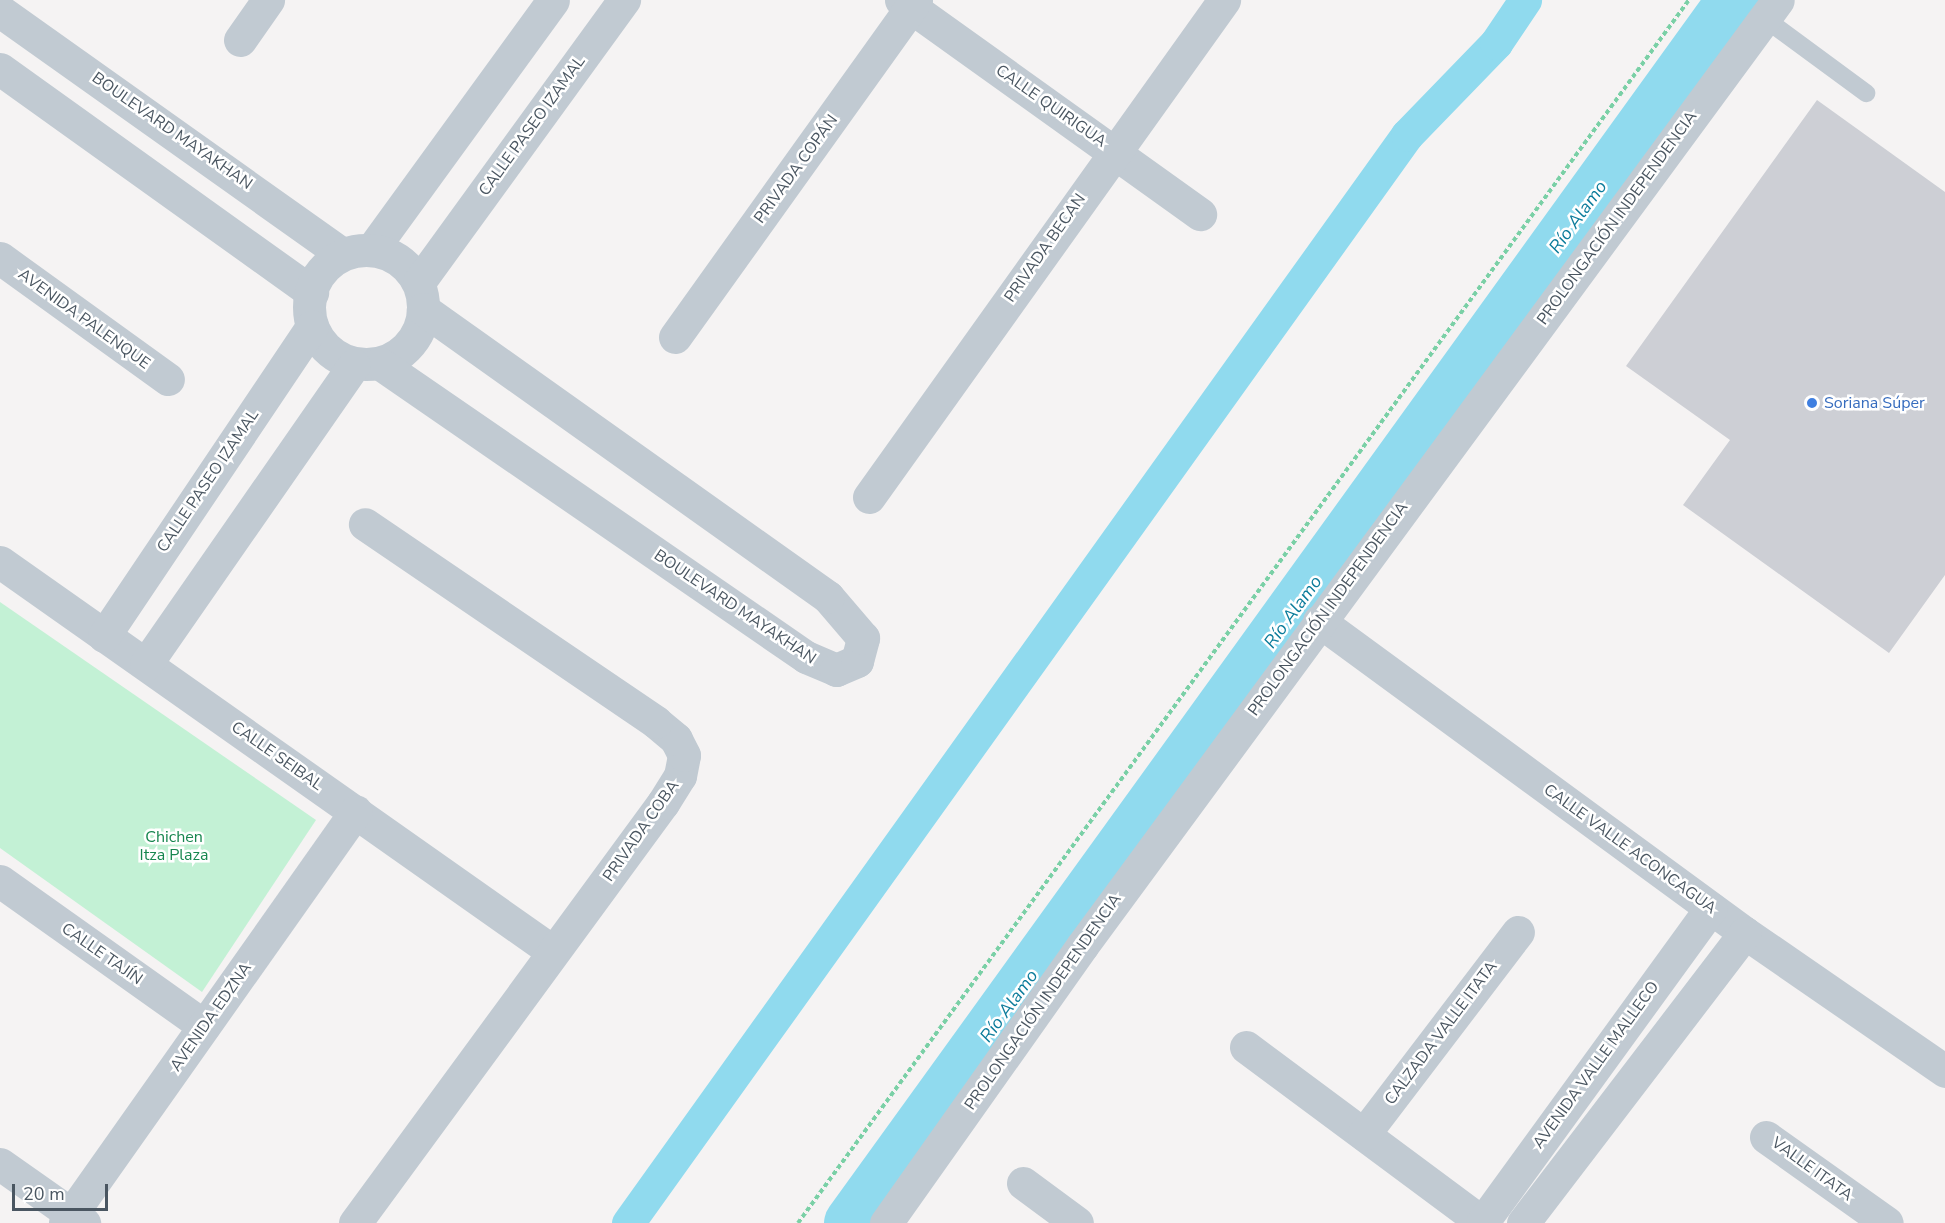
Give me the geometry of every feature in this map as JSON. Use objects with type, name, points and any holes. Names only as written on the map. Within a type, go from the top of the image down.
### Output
[{"type":"street","points":[[240,40],[268,0]]},
{"type":"street","points":[[367,364],[328,350],[312,326],[312,292],[323,268],[357,251],[553,0]]},
{"type":"street","name":"CALLE PASEO IZAMAL","points":[[421,296],[624,0]]},
{"type":"street","name":"PRIVADA BECAN","points":[[869,497],[1224,0]]},
{"type":"street","name":"CALLE QUIRIGUA","points":[[909,2],[1200,214]]},
{"type":"street","name":"PRIVADA COPÁN","points":[[675,337],[909,2]]},
{"type":"street","name":"PROLONGACIÓN INDEPENDENCIA","points":[[886,1223],[1319,621],[1771,9]]},
{"type":"street","name":"BOULEVARD MAYAKHAN","points":[[0,11],[357,251]]},
{"type":"street","points":[[0,69],[312,292]]},
{"type":"street","points":[[146,664],[367,364],[410,344],[421,296],[392,256],[357,251]]},
{"type":"street","name":"AVENIDA PALENQUE","points":[[0,258],[168,380]]},
{"type":"street","name":"BOULEVARD MAYAKHAN","points":[[367,364],[806,657],[836,670],[857,661],[863,638],[856,625],[828,597],[421,296]]},
{"type":"street","name":"CALLE PASEO IZAMAL","points":[[104,636],[312,326]]},
{"type":"street","name":"PRIVADA COBA","points":[[356,1223],[552,951],[663,803],[680,776],[684,755],[676,739],[656,722],[365,524]]},
{"type":"street","name":"CALLE SEIBAL","points":[[0,562],[552,951]]},
{"type":"street","name":"CALLE VALLE ACONCAGUA","points":[[1319,621],[1745,933],[1945,1071]]},
{"type":"street","name":"AVENIDA EDZNA","points":[[74,1220],[204,1026],[356,811]]},
{"type":"street","name":"CALLE TAJÍN","points":[[0,881],[204,1026]]},
{"type":"street","name":"AVENIDA VALLE MALLECO","points":[[1482,1223],[1711,908]]},
{"type":"street","name":"CALZADA VALLE ITATA","points":[[1364,1134],[1518,932]]},
{"type":"street","points":[[1523,1223],[1745,933]]},
{"type":"street","points":[[1246,1047],[1482,1223]]},
{"type":"street","name":"VALLE ITATA","points":[[1766,1137],[1887,1223]]},
{"type":"street","points":[[0,1164],[74,1220]]},
{"type":"street","points":[[1023,1183],[1077,1223]]},
{"type":"lane","points":[[1771,9],[1866,93]]},
{"type":"path","points":[[798,1223],[1689,0]]},
{"type":"green space","name":"Chichen Itza Plaza","points":[[0,602],[316,820],[202,992],[0,848]]},
{"type":"building","name":"Soriana Súper","points":[[1817,100],[1945,192],[1945,575],[1889,653],[1683,505],[1730,440],[1626,366]]},
{"type":"waterway","points":[[628,1223],[1407,135],[1496,43],[1525,0]]},
{"type":"waterway","name":"Río Alamo","points":[[852,1223],[1735,0]]},
{"type":"place","name":"Soriana Súper","points":[[1812,403]]}]
